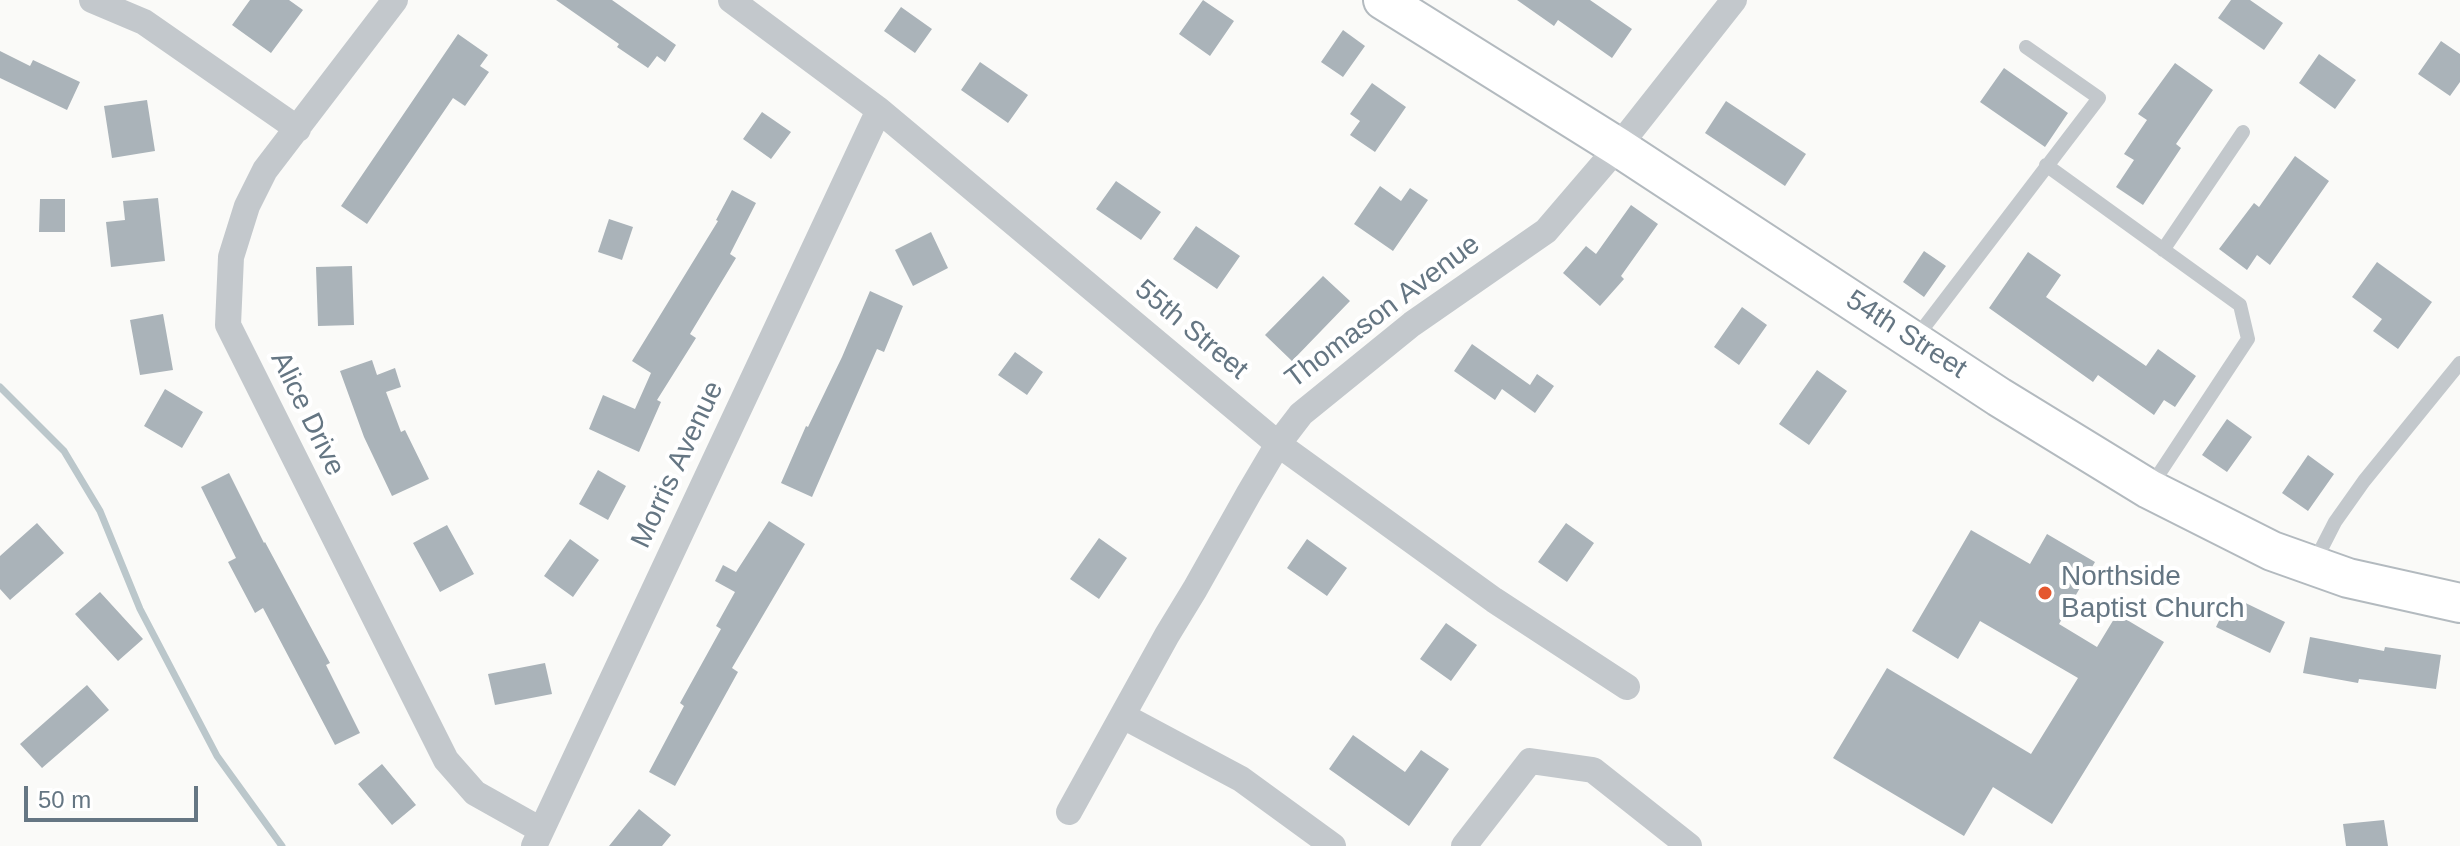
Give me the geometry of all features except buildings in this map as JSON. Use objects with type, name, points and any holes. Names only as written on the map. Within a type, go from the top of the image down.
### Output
[{"type":"main road","name":"54th Street","points":[[1383,0],[1618,147],[1999,397],[2149,489],[2272,551],[2348,578],[2460,603]]},
{"type":"street","points":[[92,0],[144,22],[298,129]]},
{"type":"street","name":"Alice Drive","points":[[395,0],[265,170],[247,206],[231,257],[228,325],[446,760],[475,793],[538,838]]},
{"type":"street","name":"55th Street","points":[[731,0],[879,110],[1278,444],[1494,600],[1627,687]]},
{"type":"street","name":"Thomason Avenue","points":[[1069,812],[1278,444],[1301,414],[1412,324],[1546,231],[1618,147],[1734,0]]},
{"type":"street","name":"Morris Avenue","points":[[538,838],[879,110]]},
{"type":"street","points":[[1123,716],[1241,779],[1333,846]]},
{"type":"street","points":[[1464,846],[1530,761],[1593,770],[1689,846]]},
{"type":"lane","points":[[1915,340],[2099,98],[2026,47]]},
{"type":"lane","points":[[2163,250],[2243,132]]},
{"type":"lane","points":[[2046,165],[2240,305],[2248,339],[2149,489]]},
{"type":"lane","points":[[2313,566],[2335,522],[2357,491],[2460,363]]},
{"type":"waterway","points":[[0,387],[64,451],[100,511],[140,609],[217,756],[282,846]]},
{"type":"place","name":"Northside Baptist Church","points":[[2045,593]]}]
